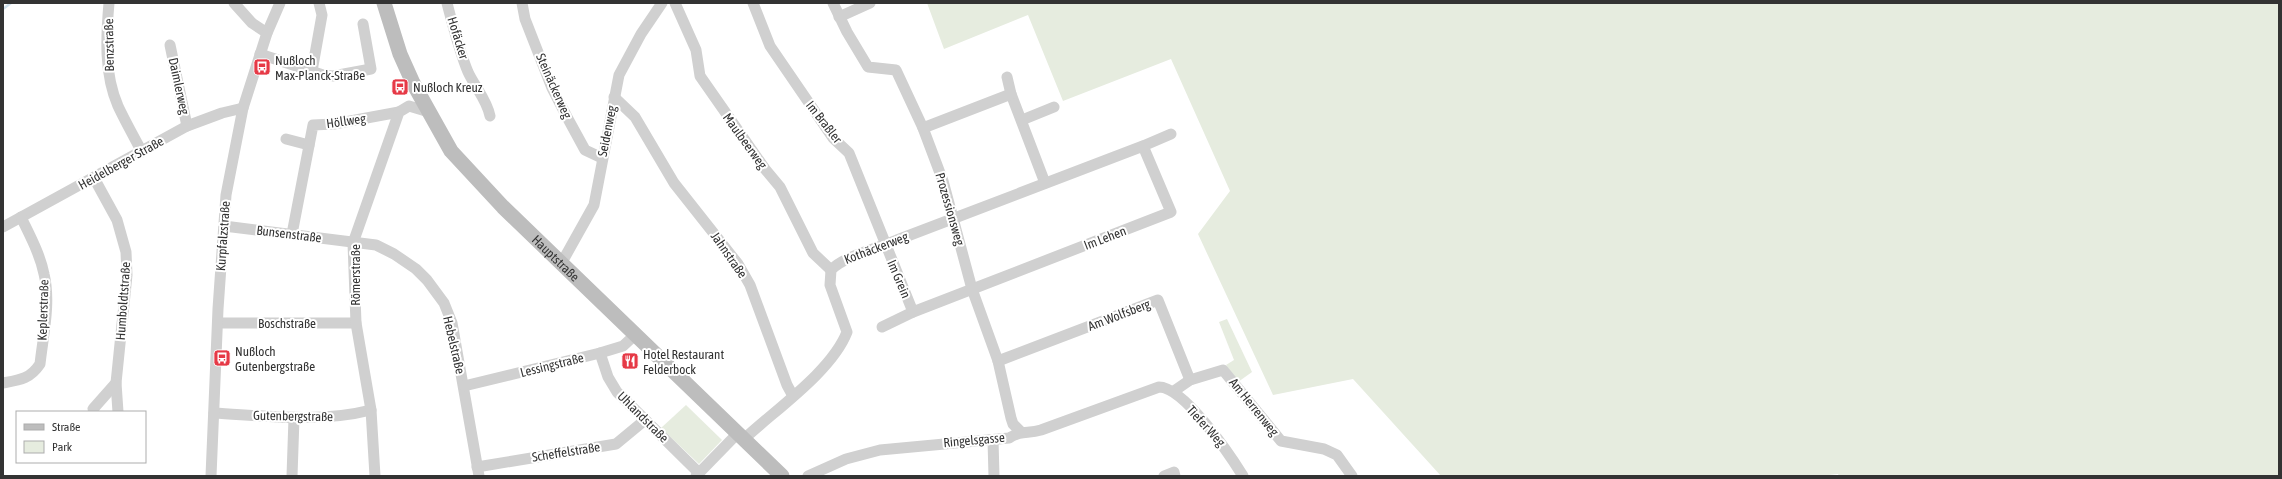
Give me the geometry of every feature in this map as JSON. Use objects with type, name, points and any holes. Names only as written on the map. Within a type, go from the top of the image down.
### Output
[{"type":"main road","name":"Hauptstraße","points":[[384,3],[400,54],[429,112],[451,151],[476,180],[561,264],[636,334],[782,476]]},
{"type":"street","name":"Benzstraße","points":[[109,3],[106,48],[110,79],[117,105],[142,152]]},
{"type":"street","points":[[234,3],[252,23],[267,33]]},
{"type":"street","name":"Kurpfalzstraße","points":[[211,476],[226,195],[243,108],[267,33],[280,3]]},
{"type":"street","points":[[312,71],[322,15],[319,3]]},
{"type":"street","name":"Hofäcker","points":[[448,3],[459,47],[469,72],[488,107],[490,116]]},
{"type":"street","name":"Steinäckerweg","points":[[522,3],[525,19],[546,74],[567,117],[585,150],[602,158]]},
{"type":"street","name":"Seidenweg","points":[[561,264],[594,205],[619,75],[641,34],[662,3]]},
{"type":"street","name":"Maulbeerweg","points":[[675,3],[696,50],[700,76],[756,156],[780,187],[813,253],[831,270]]},
{"type":"street","name":"Im Braßler","points":[[754,3],[770,46],[833,138],[850,153],[885,245]]},
{"type":"street","name":"Prozessionsweg","points":[[832,3],[868,67],[896,70],[923,128],[943,181],[972,289],[998,361],[1011,418],[1013,424],[1020,431]]},
{"type":"street","points":[[840,17],[870,3]]},
{"type":"street","points":[[260,54],[323,75],[333,76],[371,69],[363,24]]},
{"type":"street","name":"Daimlerweg","points":[[170,45],[187,126]]},
{"type":"street","points":[[1008,77],[1011,94],[1045,183]]},
{"type":"street","points":[[923,128],[1011,94]]},
{"type":"street","name":"Jahnstraße","points":[[614,97],[635,117],[674,183],[738,264],[750,285],[787,385],[793,396]]},
{"type":"street","points":[[399,112],[409,106],[429,112]]},
{"type":"street","points":[[1022,120],[1054,107]]},
{"type":"street","name":"Heidelberger Straße","points":[[3,227],[187,126],[222,113],[243,108]]},
{"type":"street","name":"Höllweg","points":[[292,234],[313,125],[334,124],[399,112]]},
{"type":"street","name":"Römerstraße","points":[[375,476],[371,410],[356,323],[353,243],[399,112]]},
{"type":"street","points":[[952,218],[1171,134]]},
{"type":"street","points":[[286,139],[309,145]]},
{"type":"street","name":"Im Lehen","points":[[972,289],[1171,212],[1143,146]]},
{"type":"street","name":"Humboldtstraße","points":[[94,178],[118,220],[126,252],[127,275],[116,383],[118,411]]},
{"type":"street","name":"Keplerstraße","points":[[3,383],[25,379],[34,373],[40,364],[46,290],[45,275],[35,244],[21,217]]},
{"type":"street","name":"Kothäckerweg","points":[[793,396],[839,350],[847,332],[830,285],[831,270],[839,263],[952,218]]},
{"type":"street","name":"Bunsenstraße","points":[[224,226],[353,243]]},
{"type":"street","name":"Hebelstraße","points":[[353,243],[376,245],[394,254],[416,269],[438,294],[452,323],[478,471]]},
{"type":"street","name":"Im Grein","points":[[885,245],[913,312]]},
{"type":"street","name":"Im Grein","points":[[882,327],[913,312],[972,289]]},
{"type":"street","name":"Am Wolfsberg","points":[[998,361],[1158,300],[1190,380]]},
{"type":"street","name":"Boschstraße","points":[[218,323],[356,323]]},
{"type":"street","name":"Lessingstraße","points":[[464,386],[600,353],[623,346],[636,334]]},
{"type":"street","name":"Uhlandstraße","points":[[600,353],[608,377],[617,392],[698,474]]},
{"type":"street","name":"Am Herrenweg","points":[[1174,391],[1190,380],[1224,370],[1281,441],[1324,449],[1337,454],[1352,476]]},
{"type":"street","points":[[94,411],[103,396],[116,383]]},
{"type":"street","name":"Ringelsgasse","points":[[808,476],[846,459],[880,450],[1009,438],[1020,431],[1031,432],[1041,430],[1159,387],[1174,391]]},
{"type":"street","name":"Tiefer Weg","points":[[1174,391],[1224,445],[1243,476]]},
{"type":"street","points":[[698,474],[741,436],[793,396]]},
{"type":"street","name":"Gutenbergstraße","points":[[214,413],[294,418],[337,418],[371,410]]},
{"type":"street","points":[[292,476],[294,418]]},
{"type":"street","name":"Scheffelstraße","points":[[478,471],[616,444],[645,420]]},
{"type":"street","points":[[994,440],[994,476]]},
{"type":"green space","points":[[927,3],[2279,3],[2279,476],[1839,476],[1838,474],[1820,476],[1441,476],[1353,379],[1273,395],[1198,234],[1230,191],[1171,59],[1063,101],[1028,15],[944,49]]},
{"type":"green space","points":[[1227,319],[1252,372],[1238,382],[1226,365],[1234,360],[1219,322]]},
{"type":"green space","points":[[686,405],[722,440],[699,464],[661,428]]},
{"type":"waterway","points":[[3,9],[11,3]]},
{"type":"place","name":"Nußloch Max-Planck-Straße","points":[[262,67]]},
{"type":"place","name":"Nußloch Kreuz","points":[[400,87]]},
{"type":"place","name":"Nußloch Gutenbergstraße","points":[[222,358]]},
{"type":"place","name":"Hotel Restaurant Felderbock","points":[[630,361]]}]
